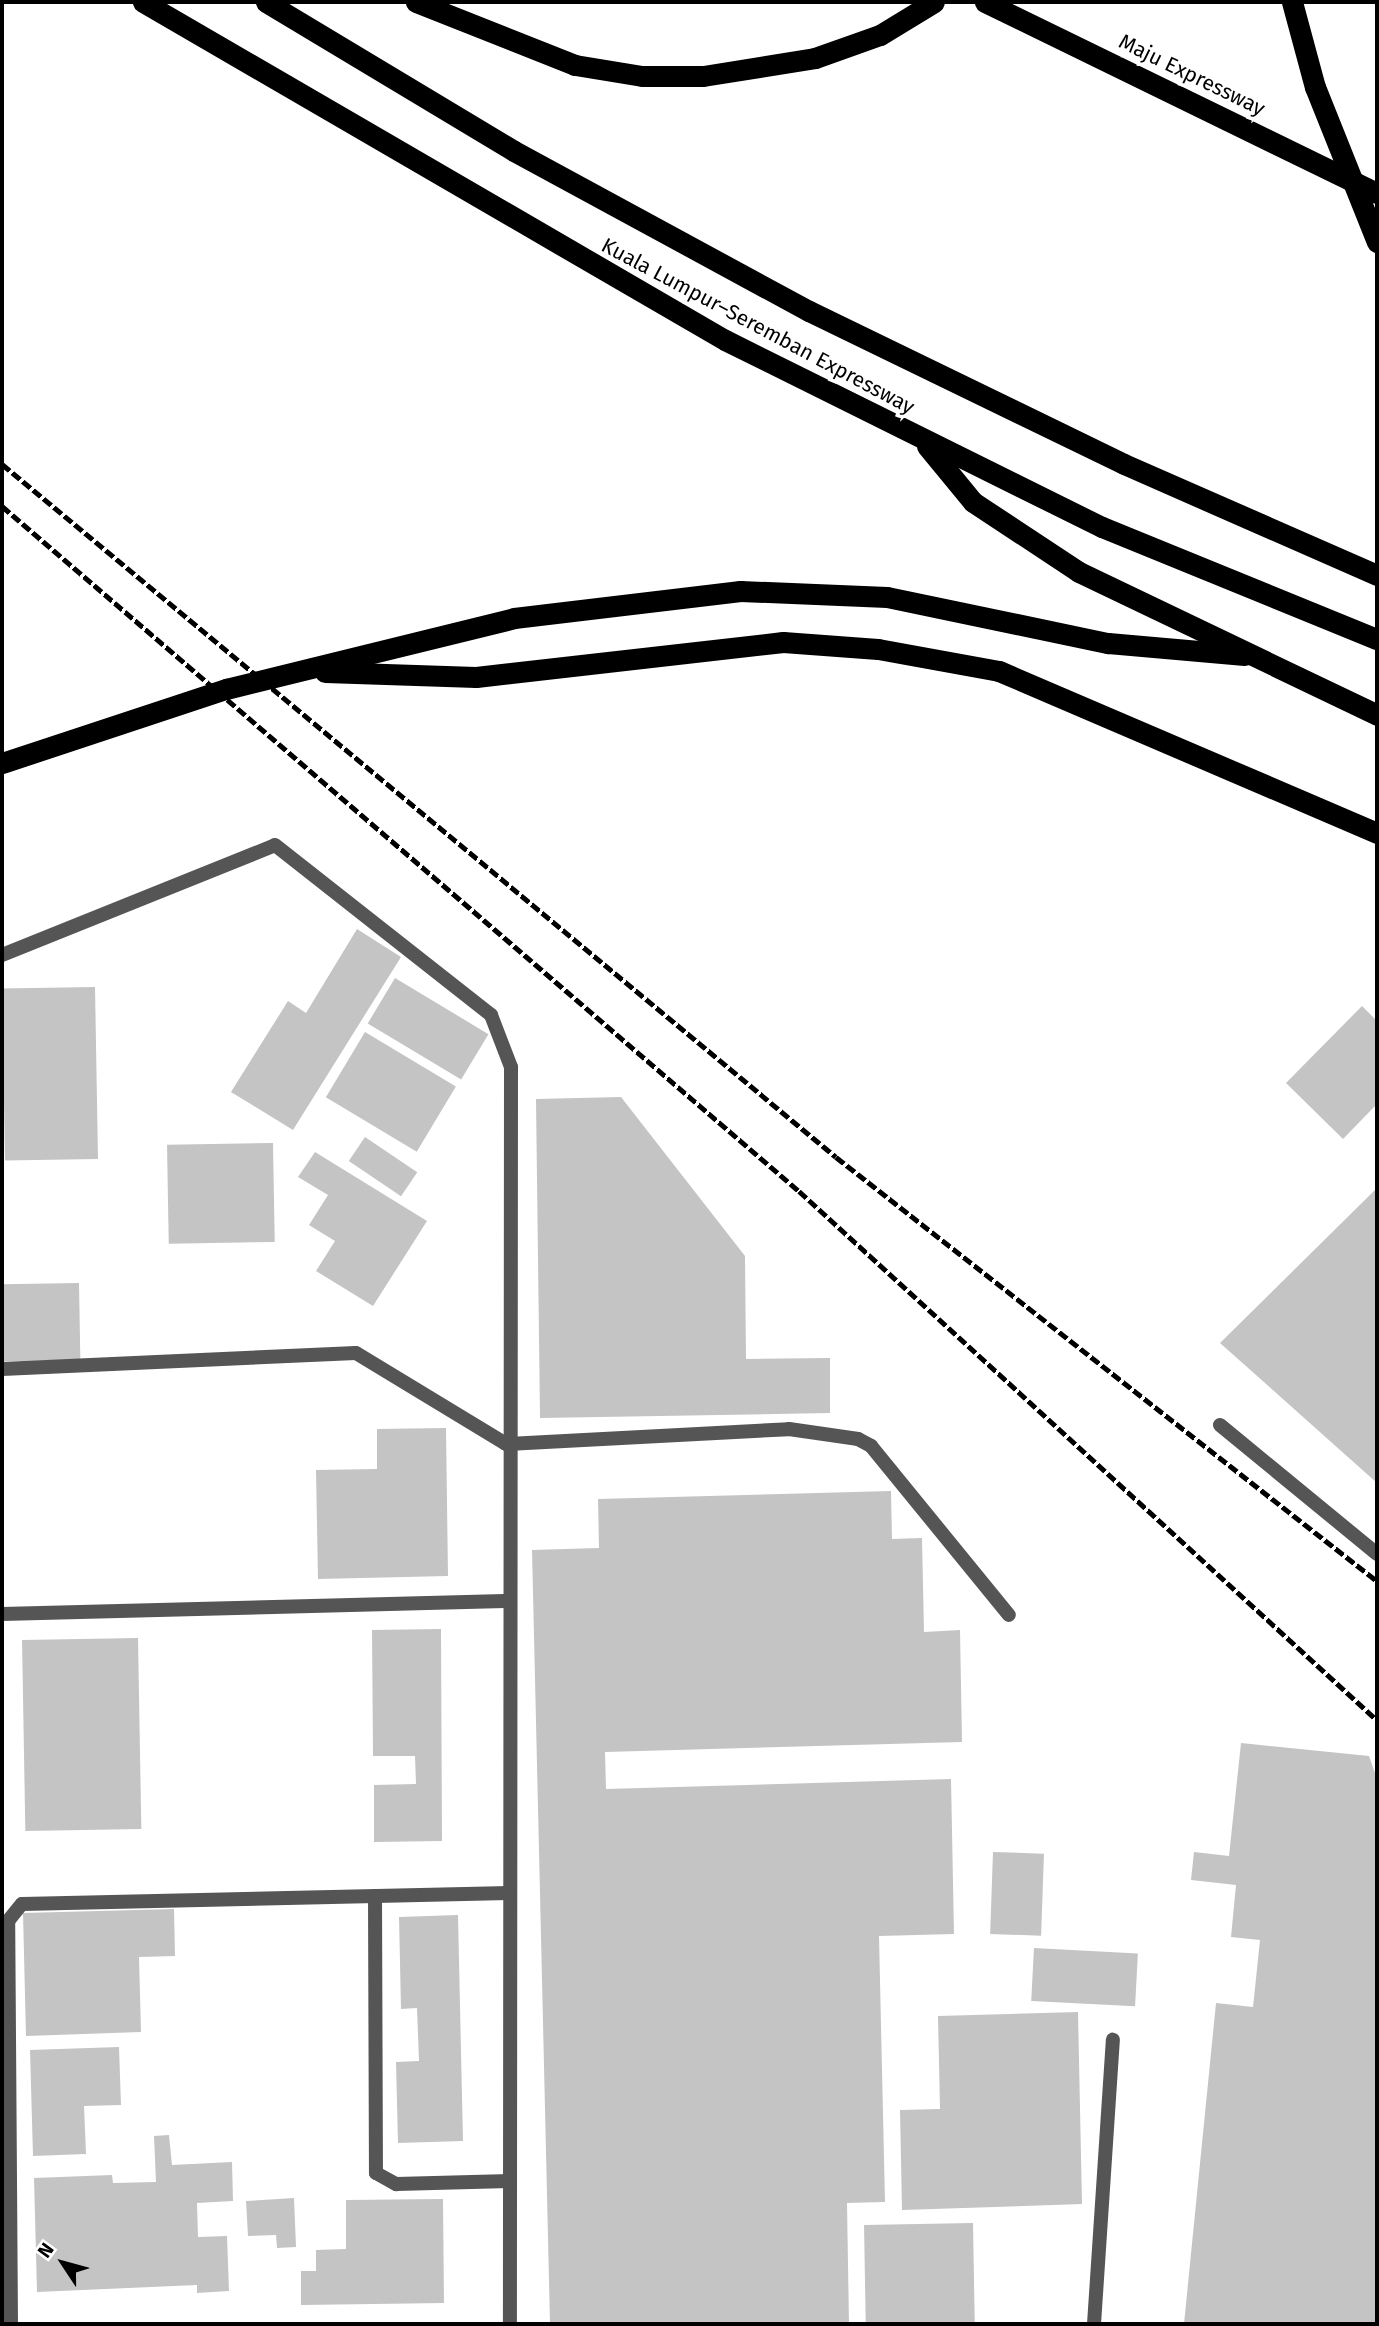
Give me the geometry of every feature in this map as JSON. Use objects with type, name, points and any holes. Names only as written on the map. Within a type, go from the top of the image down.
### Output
[{"type":"highway","name":"Kuala Lumpur–Seremban Expressway","points":[[143,2],[691,321],[924,442],[1102,527],[1377,639]]},
{"type":"highway","name":"Kuala Lumpur–Seremban Expressway","points":[[266,2],[503,145],[809,311],[1124,464],[1377,575]]},
{"type":"highway","points":[[416,2],[575,65],[691,76],[757,72],[816,58],[880,34],[934,2]]},
{"type":"highway","name":"Maju Expressway","points":[[985,2],[1377,193]]},
{"type":"highway","points":[[1292,2],[1315,87],[1377,243]]},
{"type":"highway","points":[[924,442],[973,502],[1079,572],[1244,655],[1377,715]]},
{"type":"highway","points":[[2,763],[296,671],[514,618],[740,591],[887,597],[1108,643],[1244,655]]},
{"type":"highway","points":[[296,671],[476,677],[783,642],[878,649],[999,671],[1377,833]]},
{"type":"lane","points":[[2,956],[275,845],[491,1015],[511,1067],[505,1601],[510,2324]]},
{"type":"lane","points":[[2,1369],[356,1353],[506,1444],[789,1429],[865,1441],[1009,1615]]},
{"type":"lane","points":[[1220,1425],[1377,1554]]},
{"type":"lane","points":[[2,1614],[505,1601]]},
{"type":"lane","points":[[11,2324],[8,1921],[22,1904],[509,1893]]},
{"type":"lane","points":[[375,1896],[376,2173],[396,2184],[510,2181]]},
{"type":"lane","points":[[1094,2324],[1113,2040]]},
{"type":"building","points":[[357,929],[401,957],[293,1130],[231,1092],[288,1001],[306,1013]]},
{"type":"building","points":[[395,978],[488,1034],[461,1080],[368,1023]]},
{"type":"building","points":[[95,987],[98,1159],[5,1161],[2,989]]},
{"type":"building","points":[[1362,1006],[1377,1021],[1377,1104],[1343,1139],[1286,1083]]},
{"type":"building","points":[[365,1032],[456,1087],[417,1152],[326,1097]]},
{"type":"building","points":[[621,1097],[745,1256],[746,1359],[830,1358],[830,1413],[540,1418],[536,1099]]},
{"type":"building","points":[[365,1137],[417,1172],[401,1196],[349,1161]]},
{"type":"building","points":[[273,1143],[275,1242],[169,1244],[167,1145]]},
{"type":"building","points":[[315,1152],[427,1221],[373,1306],[316,1271],[335,1241],[309,1225],[328,1195],[298,1177]]},
{"type":"building","points":[[1377,1188],[1377,1483],[1220,1343]]},
{"type":"building","points":[[79,1283],[80,1360],[3,1361],[2,1284]]},
{"type":"building","points":[[446,1428],[448,1576],[318,1579],[316,1470],[377,1469],[377,1429]]},
{"type":"building","points":[[891,1491],[892,1539],[922,1538],[924,1632],[960,1630],[962,1742],[605,1752],[606,1789],[951,1779],[954,1934],[879,1936],[885,2202],[847,2203],[849,2324],[550,2324],[532,1550],[599,1548],[598,1499]]},
{"type":"building","points":[[441,1629],[442,1841],[374,1842],[374,1785],[416,1784],[415,1756],[373,1756],[372,1630]]},
{"type":"building","points":[[138,1638],[141,1829],[25,1831],[22,1640]]},
{"type":"building","points":[[1241,1743],[1369,1756],[1377,1779],[1377,2324],[1184,2324],[1216,2003],[1253,2007],[1260,1940],[1231,1937],[1236,1885],[1191,1880],[1194,1852],[1229,1856]]},
{"type":"building","points":[[993,1852],[1044,1854],[1041,1936],[990,1934]]},
{"type":"building","points":[[174,1909],[175,1956],[139,1957],[141,2032],[26,2036],[23,1913]]},
{"type":"building","points":[[458,1915],[463,2141],[398,2143],[396,2062],[419,2061],[417,2008],[401,2009],[399,1917]]},
{"type":"building","points":[[1034,1948],[1138,1953],[1135,2006],[1031,2001]]},
{"type":"building","points":[[1078,2012],[1082,2204],[902,2210],[900,2110],[940,2109],[938,2016]]},
{"type":"building","points":[[119,2047],[121,2105],[84,2106],[86,2154],[33,2156],[30,2050]]},
{"type":"building","points":[[169,2135],[172,2165],[232,2162],[233,2201],[197,2203],[198,2237],[227,2236],[229,2291],[197,2293],[197,2285],[37,2292],[34,2178],[112,2175],[113,2183],[156,2182],[154,2136]]},
{"type":"building","points":[[294,2198],[296,2247],[277,2248],[276,2235],[248,2236],[246,2201]]},
{"type":"building","points":[[443,2199],[444,2303],[301,2305],[301,2271],[316,2271],[316,2250],[346,2249],[346,2200]]},
{"type":"building","points":[[973,2223],[975,2324],[866,2324],[864,2225]]},
{"type":"railway","points":[[2,464],[836,1157],[1377,1581]]},
{"type":"railway","points":[[2,506],[799,1191],[1377,1720]]}]
